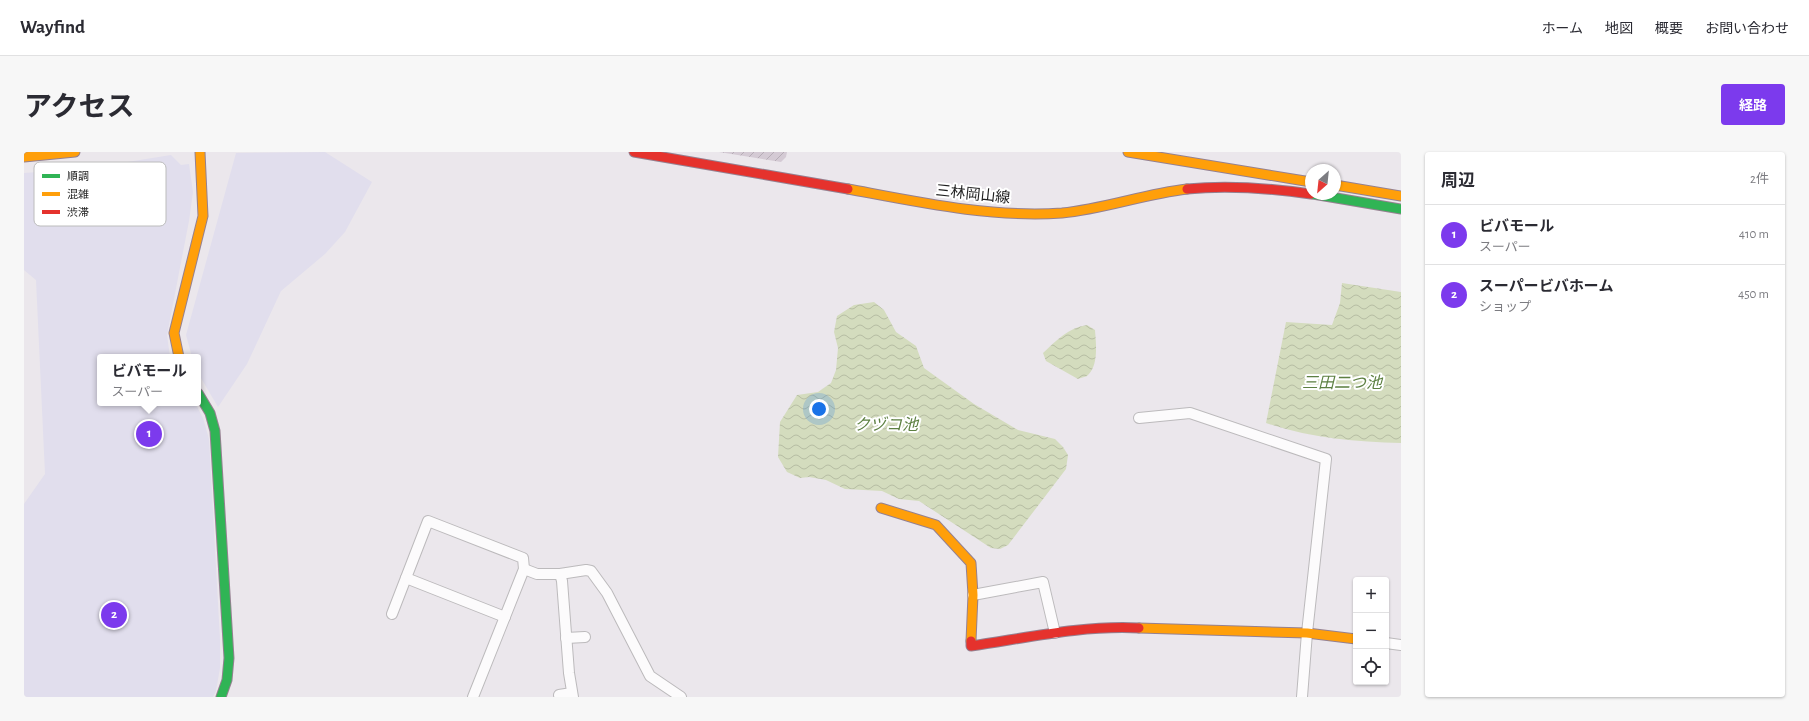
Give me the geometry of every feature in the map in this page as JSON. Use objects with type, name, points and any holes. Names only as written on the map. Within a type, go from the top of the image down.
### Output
[{"type":"street","points":[[24,157],[76,152]]},
{"type":"street","points":[[178,354],[174,333],[202,216],[200,152]]},
{"type":"street","name":"三林岡山線","points":[[634,152],[928,203],[1001,213],[1048,214],[1106,206],[1166,192],[1221,186],[1263,188],[1305,193]]},
{"type":"street","points":[[1128,152],[1305,181]]},
{"type":"street","points":[[1341,187],[1401,196]]},
{"type":"street","name":"三林岡山線","points":[[1341,199],[1401,209]]},
{"type":"street","points":[[201,398],[210,413],[215,431],[229,658],[227,680],[222,697]]},
{"type":"street","points":[[1139,418],[1190,413],[1326,459],[1307,633],[1302,697]]},
{"type":"street","points":[[881,508],[936,525],[971,563],[973,595],[971,646],[1055,633],[1122,627],[1307,633],[1353,639]]},
{"type":"street","points":[[392,614],[428,521],[523,558],[524,569],[473,697]]},
{"type":"street","points":[[524,569],[537,574],[560,574],[586,570],[591,571],[607,593],[650,676],[681,697]]},
{"type":"street","points":[[559,695],[573,695],[569,674],[562,581],[560,574]]},
{"type":"street","points":[[406,578],[505,617]]},
{"type":"street","points":[[973,595],[1043,582],[1055,633]]},
{"type":"street","points":[[566,638],[585,637]]},
{"type":"street","points":[[1389,643],[1401,645]]},
{"type":"shaded area","points":[[325,152],[372,182],[345,232],[325,254],[281,291],[247,364],[218,407],[201,378],[201,354],[191,354],[186,335],[236,153]]},
{"type":"shaded area","points":[[719,152],[787,152],[786,157],[781,162]]},
{"type":"shaded area","points":[[171,155],[181,165],[189,164],[193,192],[189,221],[167,335],[170,354],[97,354],[97,406],[197,406],[203,418],[209,439],[220,639],[220,668],[216,691],[213,697],[24,697],[24,504],[45,474],[36,280],[24,270],[24,173],[34,172],[34,226],[166,226],[166,162],[127,162]]},
{"type":"water","name":"三田二つ池","points":[[1342,283],[1401,292],[1401,443],[1367,442],[1316,436],[1266,423],[1286,322],[1332,325],[1340,303]]},
{"type":"water","name":"クヅコ池","points":[[874,302],[884,310],[896,332],[916,346],[924,368],[974,404],[1018,430],[1055,439],[1068,455],[1066,469],[1008,545],[1000,549],[991,548],[919,501],[899,499],[882,491],[845,489],[826,480],[809,477],[800,478],[787,472],[778,457],[780,422],[797,395],[818,392],[831,383],[836,370],[838,348],[834,332],[837,316],[854,305]]},
{"type":"water","points":[[1087,325],[1095,330],[1095,361],[1091,372],[1087,376],[1078,379],[1046,361],[1043,353],[1068,332]]},
{"type":"traffic: fast","points":[[1341,199],[1401,209]]},
{"type":"traffic: fast","points":[[201,398],[210,413],[215,431],[229,658],[227,680],[221,697]]},
{"type":"traffic: slow","points":[[24,157],[75,152]]},
{"type":"traffic: slow","points":[[178,354],[174,333],[203,216],[200,152]]},
{"type":"traffic: slow","points":[[1128,152],[1305,181]]},
{"type":"traffic: slow","points":[[1341,186],[1401,196]]},
{"type":"traffic: slow","points":[[848,189],[955,208],[1035,214],[1078,211],[1155,194],[1187,189]]},
{"type":"traffic: slow","points":[[881,508],[936,525],[971,563],[973,595],[971,641]]},
{"type":"traffic: slow","points":[[1139,628],[1307,633],[1353,639]]},
{"type":"traffic: jam","points":[[634,152],[848,189]]},
{"type":"traffic: jam","points":[[1187,189],[1218,187],[1249,188],[1305,193]]},
{"type":"traffic: jam","points":[[971,641],[971,646],[1076,630],[1097,628],[1139,628]]},
{"type":"place","name":"ビバモール","points":[[149,434]]},
{"type":"place","name":"スーパービバホーム","points":[[114,615]]}]
